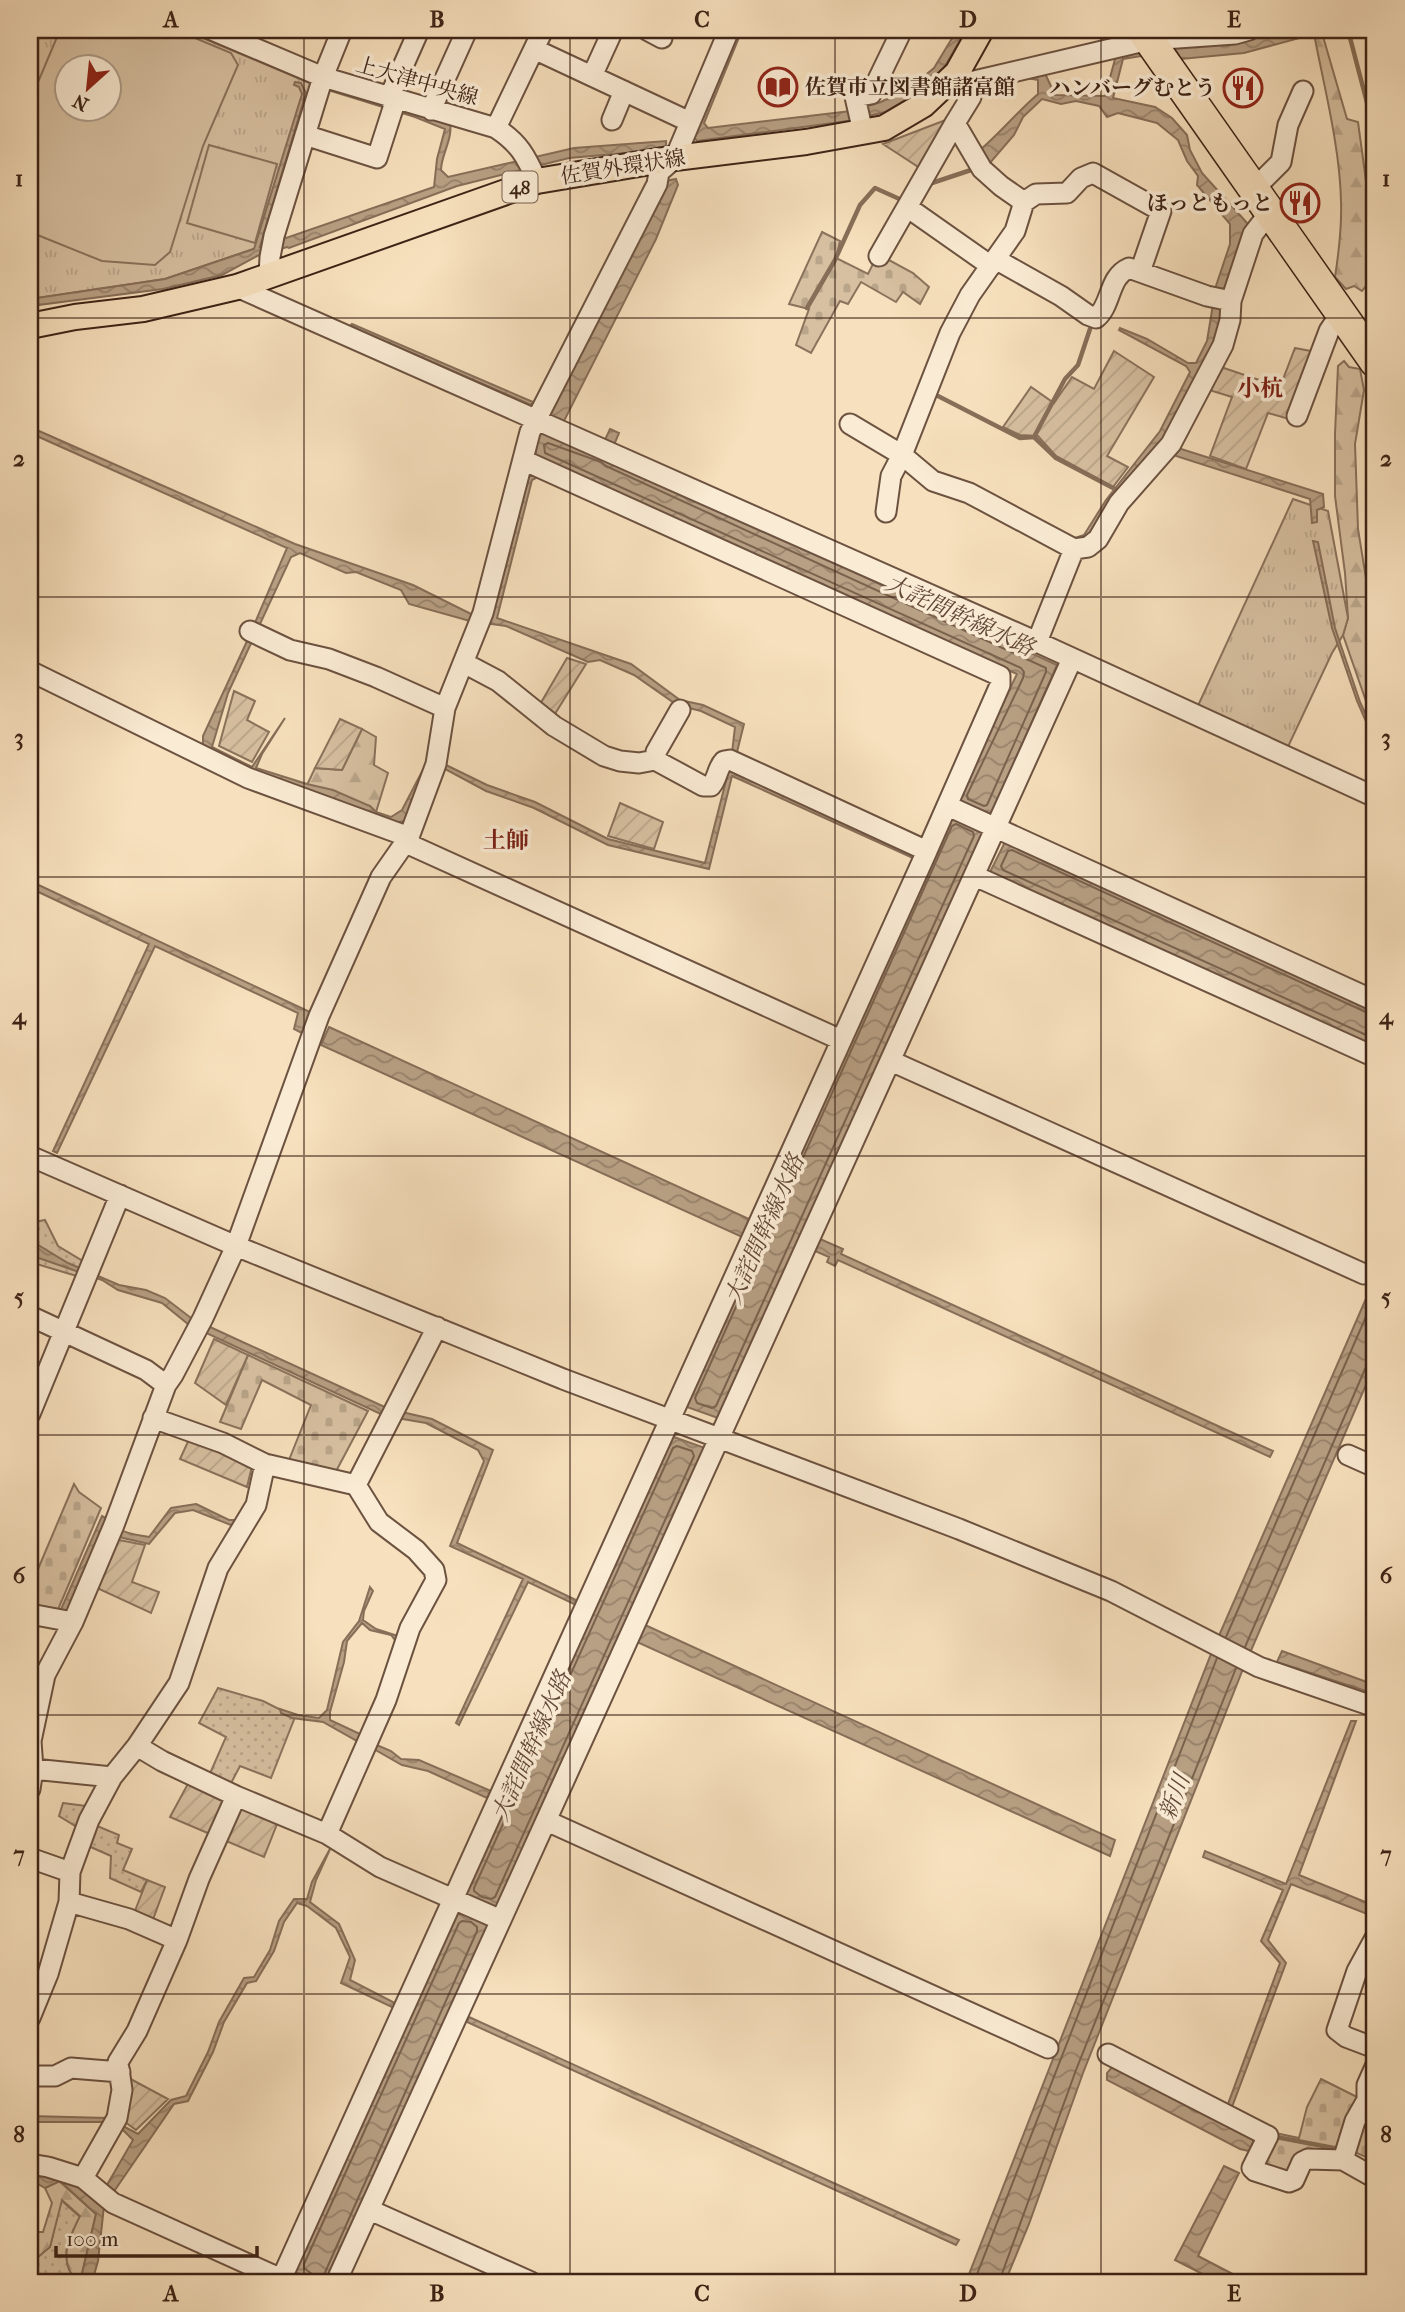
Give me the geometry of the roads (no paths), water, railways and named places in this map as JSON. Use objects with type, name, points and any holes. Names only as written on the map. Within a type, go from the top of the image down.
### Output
[{"type":"highway","points":[[1145,35],[1375,362]]},
{"type":"main road","name":"佐賀外環状線","points":[[30,326],[75,317],[143,309],[237,287],[270,266],[532,169],[675,158],[806,142],[860,119],[884,128],[964,78],[981,30]]},
{"type":"street","name":"上大津中央線","points":[[212,30],[323,78],[392,104],[431,110],[496,128],[513,139],[532,169]]},
{"type":"street","points":[[270,266],[274,236],[323,78],[342,30]]},
{"type":"street","points":[[305,135],[377,158],[388,154],[392,104],[419,30]]},
{"type":"street","points":[[431,110],[467,30]]},
{"type":"street","points":[[496,128],[543,30]]},
{"type":"street","points":[[592,76],[613,30]]},
{"type":"street","points":[[112,1777],[31,1779],[37,1672],[111,1531],[166,1385],[199,1325],[236,1246],[319,1016],[381,877],[408,840],[436,764],[445,708],[481,619],[535,419],[657,184],[659,172],[675,158],[729,30]]},
{"type":"street","points":[[860,119],[855,97],[871,94],[902,30]]},
{"type":"street","points":[[879,256],[971,97],[964,78],[1145,35],[1235,34],[1249,30]]},
{"type":"street","points":[[534,49],[690,122]]},
{"type":"street","points":[[850,424],[902,455],[933,481],[969,493],[1074,549],[1088,547],[1098,539],[1119,503],[1171,444],[1223,345],[1230,320],[1231,301],[1262,201],[1281,162],[1288,125],[1303,90]]},
{"type":"street","points":[[612,120],[624,91]]},
{"type":"street","points":[[955,122],[982,169],[1024,202]]},
{"type":"street","points":[[886,512],[891,477],[950,333],[970,295],[1015,231],[1024,202],[1036,194],[1066,193],[1081,178],[1093,173],[1161,211],[1140,272]]},
{"type":"street","points":[[907,207],[994,263],[1061,296],[1096,318],[1103,313],[1121,272],[1129,268],[1207,296],[1231,301]]},
{"type":"street","points":[[237,287],[1037,642],[1375,797]]},
{"type":"street","points":[[1297,415],[1329,331],[1335,322],[1343,317]]},
{"type":"street","points":[[336,2282],[370,2210],[476,1910],[547,1821],[841,1040],[928,851],[963,813],[1000,685],[1000,676],[523,460]]},
{"type":"street","points":[[1037,642],[1074,549]]},
{"type":"street","points":[[253,632],[290,650],[329,659],[376,677],[445,708]]},
{"type":"street","points":[[30,2164],[83,2178],[106,2198],[283,2281],[476,1910],[694,1428],[891,1061],[1072,659]]},
{"type":"street","points":[[464,663],[498,681],[554,726],[604,756],[630,762],[655,760],[704,786],[711,786],[717,780],[721,764],[730,760],[928,851]]},
{"type":"street","points":[[30,671],[248,778],[408,840],[841,1040]]},
{"type":"street","points":[[655,760],[656,752],[680,710]]},
{"type":"street","points":[[963,813],[985,853],[1375,1057]]},
{"type":"street","points":[[985,853],[1375,1001]]},
{"type":"street","points":[[891,1061],[1364,1274]]},
{"type":"street","points":[[30,1156],[236,1246],[563,1379],[959,1529],[1111,1591],[1259,1667],[1375,1707]]},
{"type":"street","points":[[30,1414],[120,1195]]},
{"type":"street","points":[[30,1317],[146,1370],[166,1385]]},
{"type":"street","points":[[356,1485],[437,1327]]},
{"type":"street","points":[[153,1418],[223,1443],[265,1464],[356,1485],[379,1522],[416,1550],[435,1570],[436,1580],[410,1628],[386,1700],[327,1835]]},
{"type":"street","points":[[1348,1455],[1375,1467]]},
{"type":"street","points":[[30,2018],[48,1974],[69,1902],[70,1872],[89,1820],[112,1777],[137,1746],[178,1683],[218,1568],[256,1505],[265,1464]]},
{"type":"street","points":[[30,1614],[64,1620]]},
{"type":"street","points":[[137,1746],[162,1761],[236,1796],[327,1835],[380,1867],[476,1910]]},
{"type":"street","points":[[83,2178],[114,2123],[122,2090],[118,2062],[137,2031],[236,1796]]},
{"type":"street","points":[[547,1821],[1048,2048]]},
{"type":"street","points":[[30,1858],[70,1872]]},
{"type":"street","points":[[69,1902],[129,1919],[177,1940]]},
{"type":"street","points":[[1375,1938],[1357,1971],[1337,2030],[1346,2037],[1375,2048]]},
{"type":"street","points":[[1108,2054],[1268,2136],[1252,2168],[1255,2171],[1289,2182],[1294,2180],[1302,2162],[1308,2158],[1343,2160],[1375,2178]]},
{"type":"street","points":[[1343,2160],[1355,2121],[1367,2099],[1367,2085],[1375,2067]]},
{"type":"street","points":[[30,2076],[55,2076],[71,2068],[120,2072]]},
{"type":"street","points":[[370,2210],[531,2282]]},
{"type":"water","points":[[737,30],[742,30],[704,123],[708,128],[851,111],[881,102],[912,86],[934,68],[957,30],[966,30],[941,73],[917,93],[885,112],[848,121],[697,141],[694,137],[696,125]]},
{"type":"water","points":[[1272,30],[1313,30],[1314,34],[1244,53],[1181,59],[1172,44],[1224,41]]},
{"type":"water","points":[[1143,48],[1142,56],[1123,59],[1113,98],[1155,107],[1172,118],[1187,135],[1190,150],[1202,173],[1248,224],[1220,333],[1163,442],[1091,534],[1082,540],[1074,541],[1025,517],[1075,538],[1084,535],[1106,500],[1160,431],[1190,372],[1186,366],[1119,330],[1120,328],[1147,339],[1188,363],[1196,363],[1207,341],[1216,286],[1230,244],[1230,224],[1197,185],[1198,176],[1187,161],[1178,140],[1157,123],[1118,113],[1107,117],[1099,106],[1076,101],[1061,104],[1042,99],[1023,117],[1014,135],[990,163],[980,150],[1038,94],[1038,80],[1027,78],[990,90],[996,81],[1043,69],[1055,95],[1105,96],[1117,52]]},
{"type":"water","points":[[295,82],[301,83],[306,93],[260,247],[434,187],[437,159],[445,129],[331,91],[333,88],[450,123],[450,135],[441,170],[448,177],[574,148],[666,141],[666,146],[661,150],[569,158],[457,186],[289,248],[257,256],[222,275],[163,289],[30,306],[30,299],[165,279],[254,249],[302,94],[299,87],[294,85]]},
{"type":"water","points":[[676,179],[678,185],[656,239],[563,423],[548,416],[665,181]]},
{"type":"water","points":[[352,324],[533,402],[531,405],[350,326]]},
{"type":"water","points":[[30,427],[295,544],[413,585],[473,615],[491,617],[528,474],[535,473],[538,477],[532,480],[497,618],[631,664],[680,700],[703,705],[744,724],[736,756],[732,753],[735,727],[701,711],[677,705],[634,675],[600,660],[588,662],[506,626],[470,621],[409,604],[401,590],[356,572],[346,573],[300,553],[291,557],[228,693],[212,747],[252,767],[285,718],[256,768],[333,790],[391,817],[402,810],[428,760],[406,821],[393,823],[248,770],[203,749],[203,736],[287,548],[30,433]]},
{"type":"water","points":[[610,429],[619,433],[608,459],[1057,665],[990,817],[958,802],[958,796],[1017,674],[535,456],[539,434],[544,433],[598,455]]},
{"type":"water","points":[[1178,448],[1323,494],[1324,507],[1317,510],[1317,522],[1312,523],[1310,499],[1173,455]]},
{"type":"water","points":[[1313,541],[1318,542],[1335,628],[1360,702],[1375,734],[1375,742],[1357,701],[1332,628]]},
{"type":"water","points":[[446,765],[487,785],[535,802],[608,839],[705,863],[729,769],[918,854],[915,859],[732,776],[709,869],[608,845],[534,808],[486,791],[445,769]]},
{"type":"water","name":"大詫間幹線水路","points":[[950,814],[985,830],[718,1418],[684,1406]]},
{"type":"water","points":[[1006,840],[1375,1009],[1375,1046],[990,872]]},
{"type":"water","points":[[30,881],[310,1012],[302,1033],[294,1029],[298,1013],[155,946],[57,1153],[53,1151],[149,944],[30,888]]},
{"type":"water","points":[[329,1027],[749,1219],[742,1237],[321,1045]]},
{"type":"water","points":[[820,1239],[843,1249],[841,1254],[1273,1451],[1270,1457],[838,1260],[835,1266],[827,1262],[829,1257],[815,1251]]},
{"type":"water","points":[[30,1240],[68,1263],[119,1285],[146,1290],[165,1298],[191,1318],[389,1409],[432,1419],[493,1450],[457,1543],[578,1601],[576,1605],[528,1582],[459,1725],[456,1723],[523,1579],[450,1546],[484,1461],[478,1450],[426,1423],[385,1416],[189,1325],[162,1303],[118,1290],[102,1280],[30,1255]]},
{"type":"water","name":"新川","points":[[1375,1278],[1375,1364],[1243,1669],[1083,2073],[1029,2224],[1005,2282],[966,2282],[1211,1654]]},
{"type":"water","name":"大詫間幹線水路","points":[[671,1436],[705,1448],[328,2282],[304,2282],[306,2277],[293,2271]]},
{"type":"water","points":[[196,1504],[229,1520],[237,1520],[251,1506],[236,1527],[193,1510],[175,1513],[149,1544],[104,1531],[68,1611],[55,1623],[102,1516],[121,1530],[149,1537],[171,1508]]},
{"type":"water","points":[[370,1587],[373,1591],[363,1620],[376,1629],[398,1636],[398,1644],[391,1635],[370,1630],[362,1623],[347,1641],[330,1720],[360,1734],[357,1741],[323,1722],[292,1718],[281,1713],[280,1709],[319,1718],[327,1710],[343,1642],[359,1621]]},
{"type":"water","points":[[645,1625],[1115,1840],[1110,1856],[637,1642]]},
{"type":"water","points":[[1282,1651],[1375,1685],[1375,1694],[1277,1662]]},
{"type":"water","points":[[1351,1721],[1356,1721],[1299,1875],[1375,1906],[1375,1917],[1291,1884],[1268,1940],[1286,1963],[1232,2107],[1228,2104],[1280,1963],[1261,1941],[1283,1890],[1203,1857],[1205,1851],[1286,1884]]},
{"type":"water","points":[[372,1743],[391,1751],[401,1759],[419,1760],[491,1791],[487,1798],[428,1771],[402,1765],[372,1748]]},
{"type":"water","points":[[331,1847],[316,1880],[310,1902],[339,1924],[355,1960],[350,1980],[397,2004],[394,2008],[341,1983],[350,1957],[336,1928],[307,1906],[297,1903],[284,1922],[274,1951],[256,1981],[247,1983],[224,2022],[213,2052],[188,2101],[174,2104],[104,2206],[98,2261],[92,2282],[80,2282],[96,2214],[60,2181],[45,2188],[36,2183],[36,2175],[42,2171],[109,2192],[107,2185],[133,2140],[122,2129],[106,2122],[30,2122],[30,2116],[108,2118],[138,2134],[171,2100],[186,2096],[208,2052],[219,2022],[244,1978],[254,1977],[270,1950],[279,1921],[294,1899],[307,1899],[312,1882]]},
{"type":"water","points":[[469,2017],[959,2240],[956,2245],[467,2022]]},
{"type":"water","points":[[1113,2066],[1255,2139],[1249,2151],[1240,2149],[1107,2080],[1107,2073]]},
{"type":"water","points":[[1224,2166],[1239,2173],[1198,2256],[1248,2282],[1218,2282],[1175,2260]]},
{"type":"waterway","points":[[1348,30],[1371,118],[1375,159]]},
{"type":"waterway","points":[[926,185],[971,170]]},
{"type":"waterway","points":[[807,308],[835,260],[860,205],[875,188],[904,201]]},
{"type":"waterway","points":[[1034,437],[1065,379],[1078,365],[1090,329]]},
{"type":"waterway","points":[[938,396],[1020,438],[1034,437],[1056,458],[1115,489]]},
{"type":"waterway","points":[[1276,2137],[1339,2149]]},
{"type":"place","name":"佐賀市立図書館諸富館","points":[[778,87]]},
{"type":"place","name":"ハンバーグむとう","points":[[1243,88]]},
{"type":"place","name":"ほっともっと","points":[[1300,203]]},
{"type":"district","name":"小杭","points":[[1260,388]]},
{"type":"district","name":"土師","points":[[506,840]]}]
